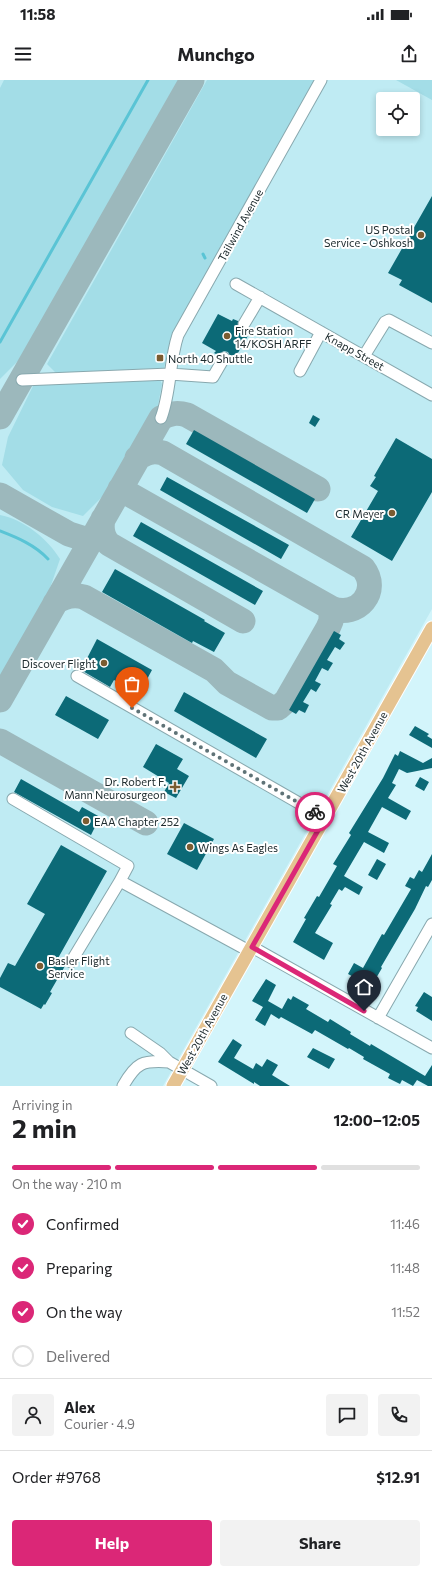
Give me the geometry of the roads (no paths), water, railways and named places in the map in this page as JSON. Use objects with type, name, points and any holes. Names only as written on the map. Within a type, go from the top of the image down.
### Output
[{"type":"main road","name":"West 20th Avenue","points":[[173,1086],[432,628]]},
{"type":"street","name":"Tailwind Avenue","points":[[161,418],[166,407],[176,341],[181,328],[321,80]]},
{"type":"street","name":"Knapp Street","points":[[236,284],[432,395]]},
{"type":"street","points":[[244,324],[260,298]]},
{"type":"street","points":[[364,356],[385,322],[389,320],[432,343]]},
{"type":"street","points":[[300,371],[321,332]]},
{"type":"street","points":[[22,380],[170,374],[213,377],[224,358]]},
{"type":"street","points":[[77,676],[325,818]]},
{"type":"street","points":[[13,799],[128,866],[71,962]]},
{"type":"street","points":[[120,881],[251,949],[432,1048]]},
{"type":"street","points":[[378,1018],[432,924]]},
{"type":"street","points":[[131,1033],[160,1053],[169,1062],[211,1086]]},
{"type":"street","points":[[123,1086],[131,1072],[136,1067],[152,1062],[169,1062]]},
{"type":"waterway","points":[[0,342],[148,80]]},
{"type":"waterway","points":[[203,254],[205,258]]},
{"type":"waterway","points":[[0,531],[20,539],[32,546],[48,559]]},
{"type":"place","name":"US Postal Service - Oshkosh","points":[[421,235]]},
{"type":"place","name":"Fire Station 14/KOSH ARFF","points":[[227,336]]},
{"type":"place","name":"North 40 Shuttle","points":[[160,358]]},
{"type":"place","name":"CR Meyer","points":[[392,513]]},
{"type":"place","name":"Discover Flight","points":[[104,663]]},
{"type":"place","name":"Dr. Robert F. Mann Neurosurgeon","points":[[175,787]]},
{"type":"place","name":"EAA Chapter 252","points":[[86,821]]},
{"type":"place","name":"Wings As Eagles","points":[[190,847]]},
{"type":"place","name":"Basler Flight Service","points":[[40,966]]}]
